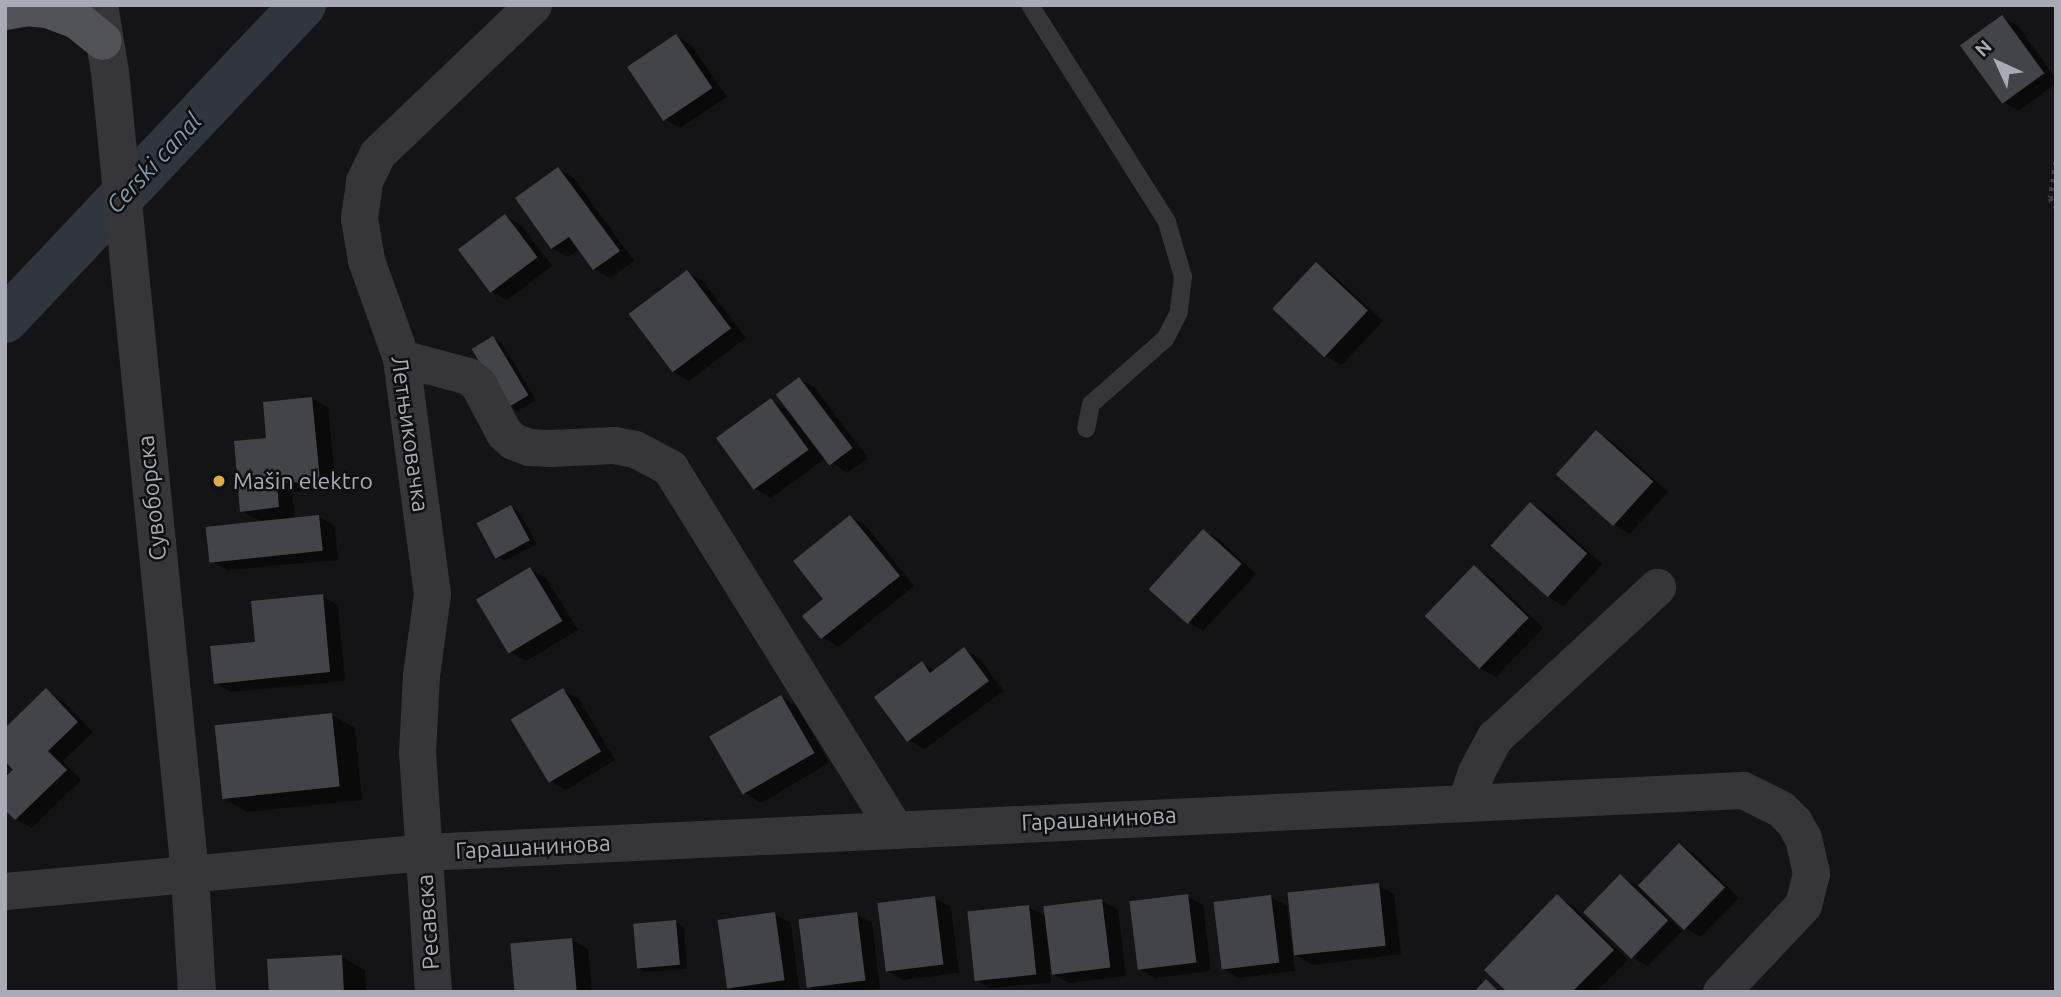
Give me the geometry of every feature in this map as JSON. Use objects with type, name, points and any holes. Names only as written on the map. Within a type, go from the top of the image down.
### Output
[{"type":"main road","points":[[5,12],[27,7],[47,9],[77,20],[104,39]]},
{"type":"street","name":"Летњиковачка","points":[[424,852],[417,753],[421,675],[432,594],[401,358],[366,260],[359,218],[364,181],[377,155],[533,5]]},
{"type":"street","name":"Сувоборска","points":[[104,39],[190,875],[197,992]]},
{"type":"street","points":[[401,358],[468,376],[478,384],[504,433],[529,447],[614,444],[635,449],[670,468],[895,829]]},
{"type":"street","points":[[1466,801],[1476,772],[1495,737],[1657,587]]},
{"type":"street","name":"Гарашанинова","points":[[5,891],[424,852],[1743,790],[1781,809],[1794,822],[1802,838],[1811,873],[1803,905],[1721,992]]},
{"type":"street","name":"Ресавска","points":[[424,852],[433,992]]},
{"type":"lane","points":[[1030,5],[1167,222],[1182,277],[1179,312],[1165,339],[1091,404],[1086,429]]},
{"type":"path","points":[[2056,162],[2050,198],[2056,208]]},
{"type":"building","points":[[2002,15],[2044,73],[2002,104],[1960,46]]},
{"type":"building","points":[[676,34],[712,88],[663,121],[627,67]]},
{"type":"building","points":[[558,167],[620,251],[593,270],[569,237],[551,249],[515,198]]},
{"type":"building","points":[[505,214],[537,257],[490,293],[458,250]]},
{"type":"building","points":[[1316,262],[1368,310],[1324,357],[1272,309]]},
{"type":"building","points":[[687,270],[731,328],[673,372],[629,314]]},
{"type":"building","points":[[493,336],[529,395],[507,408],[472,349]]},
{"type":"building","points":[[799,377],[853,448],[829,466],[776,394]]},
{"type":"building","points":[[312,397],[320,480],[277,484],[279,507],[240,512],[234,441],[266,438],[263,402]]},
{"type":"building","points":[[771,398],[809,450],[754,490],[716,438]]},
{"type":"building","points":[[1596,430],[1653,482],[1613,526],[1556,475]]},
{"type":"building","points":[[1530,502],[1587,554],[1548,597],[1491,546]]},
{"type":"building","points":[[511,505],[530,540],[495,559],[477,523]]},
{"type":"building","points":[[319,515],[323,551],[209,563],[206,527]]},
{"type":"building","points":[[850,515],[900,576],[821,639],[802,616],[823,599],[793,561]]},
{"type":"building","points":[[1203,529],[1242,564],[1187,624],[1149,589]]},
{"type":"building","points":[[1474,565],[1529,618],[1479,669],[1425,616]]},
{"type":"building","points":[[530,567],[562,621],[508,653],[476,599]]},
{"type":"building","points":[[323,594],[330,672],[214,684],[210,646],[255,642],[251,601]]},
{"type":"building","points":[[964,647],[989,681],[907,742],[874,697],[922,661],[930,673]]},
{"type":"building","points":[[46,688],[78,722],[48,751],[67,770],[15,820],[5,810],[5,777],[13,770],[5,761],[5,728]]},
{"type":"building","points":[[563,688],[601,751],[549,783],[511,719]]},
{"type":"building","points":[[781,695],[814,753],[743,795],[709,736]]},
{"type":"building","points":[[332,713],[340,787],[222,799],[215,725]]},
{"type":"building","points":[[1679,843],[1725,887],[1684,930],[1638,885]]},
{"type":"building","points":[[1620,874],[1668,921],[1631,959],[1583,912]]},
{"type":"building","points":[[1379,883],[1386,946],[1294,955],[1288,893]]},
{"type":"building","points":[[1188,894],[1196,962],[1138,970],[1129,901]]},
{"type":"building","points":[[1557,894],[1614,950],[1572,992],[1507,992],[1484,970]]},
{"type":"building","points":[[1271,895],[1279,962],[1222,970],[1213,902]]},
{"type":"building","points":[[935,896],[943,964],[886,972],[877,903]]},
{"type":"building","points":[[1102,899],[1110,967],[1052,975],[1043,906]]},
{"type":"building","points":[[1029,905],[1036,975],[975,981],[967,911]]},
{"type":"building","points":[[775,912],[785,980],[727,988],[718,920]]},
{"type":"building","points":[[857,912],[865,980],[807,988],[798,919]]},
{"type":"building","points":[[676,920],[680,965],[637,969],[633,924]]},
{"type":"building","points":[[572,938],[577,992],[514,992],[510,943]]},
{"type":"building","points":[[342,955],[344,992],[269,992],[267,959]]},
{"type":"building","points":[[1486,979],[1499,992],[1474,992]]},
{"type":"waterway","name":"Cerski canal","points":[[5,320],[303,5]]},
{"type":"place","name":"Mašin elektro","points":[[219,481]]}]
